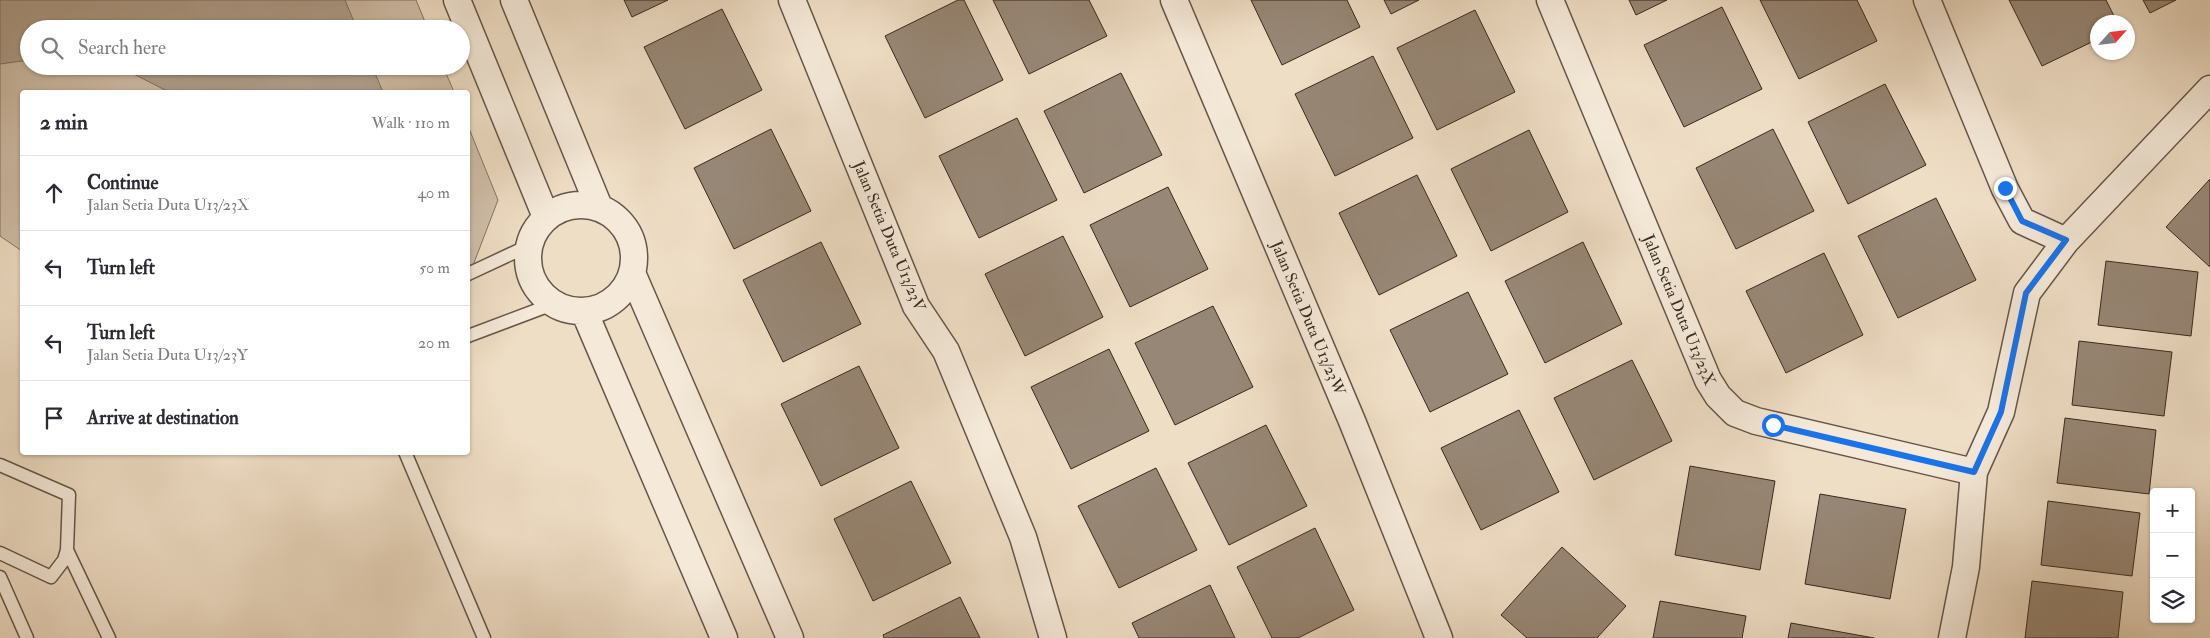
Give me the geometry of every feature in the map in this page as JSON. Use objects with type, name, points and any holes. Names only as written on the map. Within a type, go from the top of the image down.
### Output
[{"type":"street","points":[[457,0],[465,20]]},
{"type":"street","points":[[514,0],[599,207]]},
{"type":"street","name":"Jalan Setia Duta U13/23V","points":[[792,0],[916,306],[946,351],[1023,537],[1053,638]]},
{"type":"street","name":"Jalan Setia Duta U13/23W","points":[[1174,0],[1352,421],[1439,638]]},
{"type":"street","name":"Jalan Setia Duta U13/23X","points":[[1550,0],[1674,301],[1708,380],[1718,396],[1735,413],[1756,421],[1974,472]]},
{"type":"street","points":[[1927,0],[2005,188],[2022,221],[2066,240]]},
{"type":"street","points":[[470,32],[546,216]]},
{"type":"street","points":[[1952,638],[1966,567],[1974,472],[2001,412],[2026,293],[2066,240],[2210,89]]},
{"type":"street","points":[[585,204],[599,207],[613,215],[624,227],[631,241],[634,257],[632,273],[625,288],[614,300],[600,308],[584,311],[568,310],[554,304],[541,294],[532,280],[527,264],[528,246],[534,230],[546,216],[558,209],[571,205],[585,204]]},
{"type":"street","points":[[632,273],[790,638]]},
{"type":"street","points":[[584,311],[724,638]]},
{"type":"lane","points":[[470,273],[528,246]]},
{"type":"lane","points":[[470,335],[554,304]]},
{"type":"lane","points":[[406,455],[484,638]]},
{"type":"lane","points":[[0,465],[69,495],[67,550],[64,560],[51,577],[0,553]]},
{"type":"lane","points":[[67,550],[109,638]]},
{"type":"lane","points":[[0,577],[28,638]]},
{"type":"shaded area","points":[[0,0],[416,0],[424,20],[20,20],[20,75],[447,75],[453,90],[20,90],[20,250],[0,236]]},
{"type":"shaded area","points":[[0,0],[345,0],[353,20],[20,20],[20,61],[0,64]]},
{"type":"shaded area","points":[[136,75],[376,75],[382,90],[165,90]]},
{"type":"shaded area","points":[[470,131],[498,200],[470,269]]},
{"type":"building","points":[[624,0],[668,0],[632,17]]},
{"type":"building","points":[[958,0],[964,0],[1003,80],[925,118],[885,36]]},
{"type":"building","points":[[993,0],[1089,0],[1107,36],[1029,74]]},
{"type":"building","points":[[1251,0],[1347,0],[1360,27],[1282,65]]},
{"type":"building","points":[[1384,0],[1419,0],[1391,14]]},
{"type":"building","points":[[1629,0],[1667,0],[1636,15]]},
{"type":"building","points":[[1760,0],[1857,0],[1877,41],[1799,79]]},
{"type":"building","points":[[2009,0],[2106,0],[2114,15],[2090,15],[2090,43],[2042,66]]},
{"type":"building","points":[[2143,0],[2176,0],[2150,13]]},
{"type":"building","points":[[1722,7],[1762,89],[1684,127],[1644,45]]},
{"type":"building","points":[[722,9],[762,90],[685,129],[644,47]]},
{"type":"building","points":[[1475,10],[1515,92],[1437,130],[1397,48]]},
{"type":"building","points":[[1373,56],[1413,138],[1335,176],[1295,94]]},
{"type":"building","points":[[1121,73],[1162,155],[1084,193],[1044,111]]},
{"type":"building","points":[[1885,84],[1926,165],[1848,204],[1808,122]]},
{"type":"building","points":[[1017,118],[1057,200],[979,238],[939,156]]},
{"type":"building","points":[[771,129],[811,211],[734,249],[694,168]]},
{"type":"building","points":[[1773,129],[1814,211],[1736,249],[1696,168]]},
{"type":"building","points":[[1529,130],[1568,212],[1491,251],[1451,169]]},
{"type":"building","points":[[1417,175],[1457,256],[1379,295],[1339,213]]},
{"type":"building","points":[[2210,179],[2210,267],[2166,227]]},
{"type":"building","points":[[1168,187],[1208,269],[1130,307],[1090,225]]},
{"type":"building","points":[[1936,198],[1976,280],[1898,318],[1858,236]]},
{"type":"building","points":[[1063,236],[1103,317],[1025,356],[985,274]]},
{"type":"building","points":[[821,242],[861,324],[783,362],[743,280]]},
{"type":"building","points":[[1583,242],[1622,324],[1545,363],[1505,281]]},
{"type":"building","points":[[1824,253],[1863,335],[1786,373],[1746,291]]},
{"type":"building","points":[[2106,261],[2198,272],[2191,336],[2098,325]]},
{"type":"building","points":[[1468,292],[1508,374],[1430,412],[1390,330]]},
{"type":"building","points":[[1213,306],[1253,387],[1175,425],[1135,343]]},
{"type":"building","points":[[2079,341],[2172,352],[2164,416],[2072,405]]},
{"type":"building","points":[[1109,349],[1149,431],[1071,469],[1031,387]]},
{"type":"building","points":[[1632,360],[1672,441],[1594,480],[1554,398]]},
{"type":"building","points":[[859,366],[899,448],[821,486],[781,404]]},
{"type":"building","points":[[1519,410],[1559,492],[1481,530],[1441,448]]},
{"type":"building","points":[[2065,418],[2156,430],[2149,494],[2057,483]]},
{"type":"building","points":[[1266,425],[1307,506],[1229,545],[1188,463]]},
{"type":"building","points":[[1690,466],[1775,481],[1760,570],[1675,555]]},
{"type":"building","points":[[1156,468],[1197,550],[1119,588],[1078,506]]},
{"type":"building","points":[[911,481],[951,563],[873,601],[834,519]]},
{"type":"building","points":[[1820,494],[1906,509],[1890,599],[1805,584]]},
{"type":"building","points":[[2048,501],[2140,513],[2132,576],[2041,565]]},
{"type":"building","points":[[1315,528],[1354,610],[1298,638],[1272,638],[1237,567]]},
{"type":"building","points":[[1562,547],[1626,606],[1597,638],[1527,638],[1501,615]]},
{"type":"building","points":[[2032,581],[2123,592],[2118,638],[2025,638]]},
{"type":"building","points":[[1210,585],[1235,638],[1139,638],[1132,623]]},
{"type":"building","points":[[960,597],[980,638],[884,638],[883,635]]},
{"type":"building","points":[[1660,601],[1746,616],[1742,638],[1653,638]]},
{"type":"building","points":[[1791,623],[1874,638],[1788,638]]},
{"type":"route","points":[[1773,425],[1974,472],[2001,412],[2026,293],[2066,240],[2022,221],[2005,188]]}]
